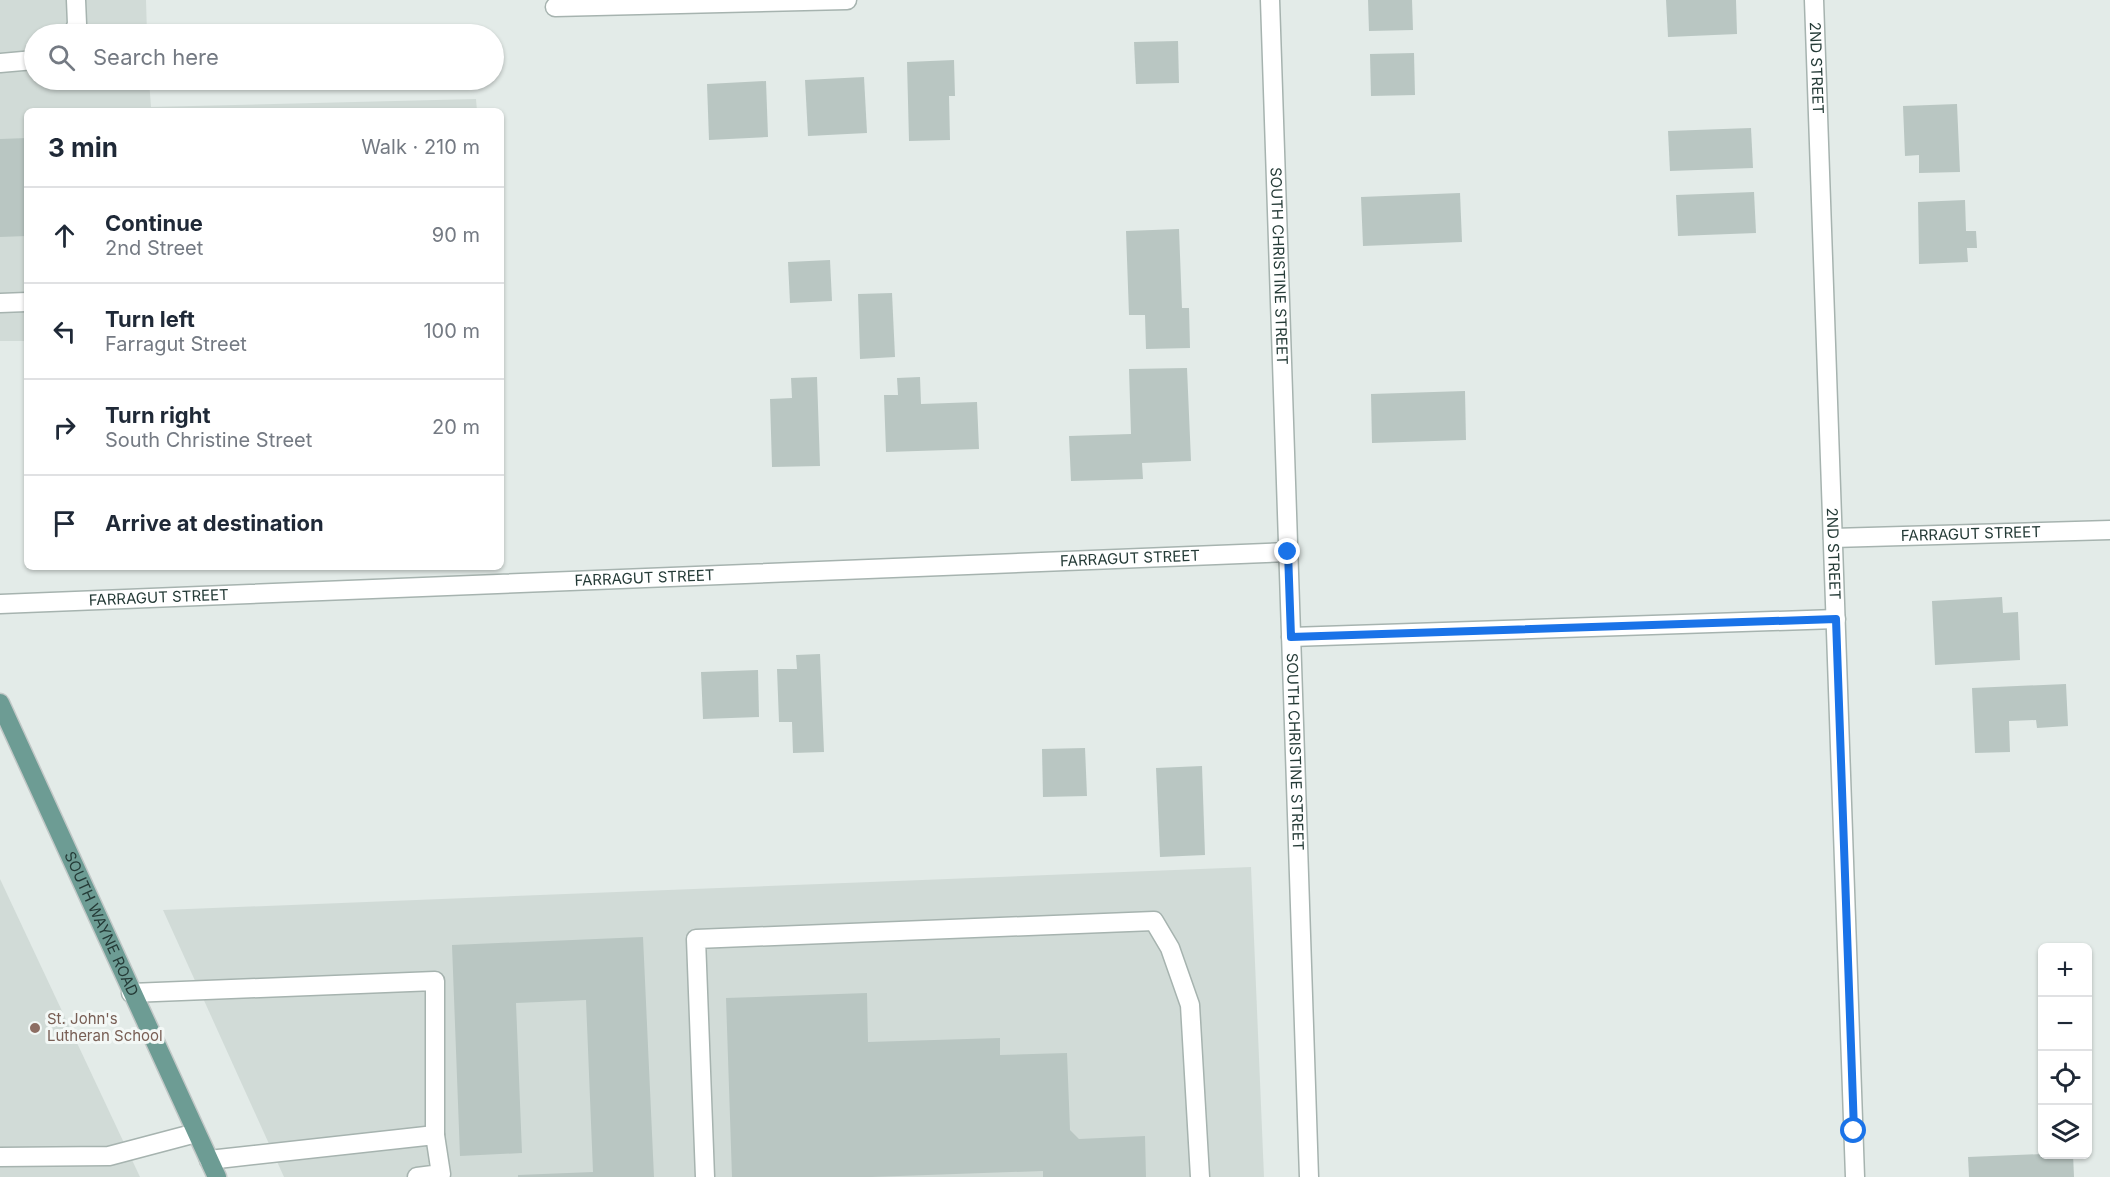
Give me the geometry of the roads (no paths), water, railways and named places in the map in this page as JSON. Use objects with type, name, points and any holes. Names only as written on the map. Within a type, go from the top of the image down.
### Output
[{"type":"main road","name":"SOUTH WAYNE ROAD","points":[[0,703],[213,1169]]},
{"type":"street","points":[[76,0],[77,24]]},
{"type":"street","points":[[555,8],[847,0]]},
{"type":"street","name":"SOUTH CHRISTINE STREET","points":[[1269,0],[1309,1177]]},
{"type":"street","name":"2ND STREET","points":[[1814,0],[1855,1177]]},
{"type":"street","points":[[0,63],[24,61]]},
{"type":"street","points":[[0,303],[24,302]]},
{"type":"street","name":"FARRAGUT STREET","points":[[1833,538],[2110,530]]},
{"type":"street","name":"FARRAGUT STREET","points":[[0,604],[1288,552]]},
{"type":"street","points":[[1291,637],[1836,619]]},
{"type":"street","points":[[705,1177],[696,939],[1154,921],[1170,948],[1190,1005],[1200,1177]]},
{"type":"street","points":[[132,993],[435,981],[435,1135],[443,1176],[417,1177]]},
{"type":"street","points":[[0,1157],[109,1156],[196,1133]]},
{"type":"street","points":[[213,1169],[435,1135]]},
{"type":"place","name":"St. John's Lutheran School","points":[[35,1028]]}]
